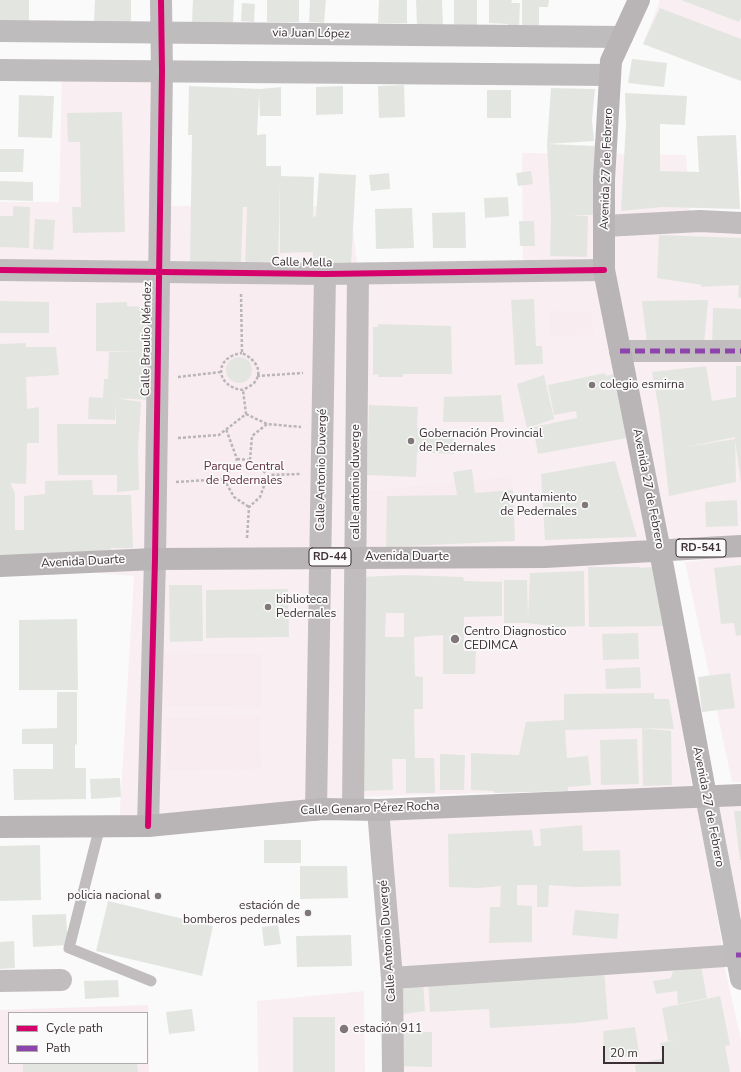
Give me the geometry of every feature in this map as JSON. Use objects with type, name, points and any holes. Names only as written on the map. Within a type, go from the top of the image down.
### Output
[{"type":"main road","name":"Avenida 27 de Febrero","points":[[639,0],[611,61],[604,179],[604,270],[660,551],[706,796],[739,955],[741,980]]},
{"type":"main road","name":"via Juan López","points":[[0,31],[622,37]]},
{"type":"main road","points":[[0,70],[610,75]]},
{"type":"main road","name":"Avenida Duarte","points":[[0,566],[155,559],[545,557],[741,546]]},
{"type":"main road","name":"Calle Genaro Pérez Rocha","points":[[0,827],[148,826],[316,810],[378,810],[741,795]]},
{"type":"street","name":"Calle Braulio Méndez","points":[[148,826],[158,378],[162,71],[161,0]]},
{"type":"street","points":[[604,226],[700,221],[741,223]]},
{"type":"street","name":"Calle Mella","points":[[0,270],[325,274],[604,270]]},
{"type":"street","name":"Calle Antonio Duvergé","points":[[316,810],[325,274]]},
{"type":"street","name":"calle antonio duverge","points":[[353,809],[358,274]]},
{"type":"street","points":[[620,351],[741,351]]},
{"type":"street","name":"Calle Antonio Duvergé","points":[[378,810],[392,978],[392,1072]]},
{"type":"street","points":[[392,978],[739,955]]},
{"type":"street","points":[[0,982],[61,980]]},
{"type":"lane","points":[[100,826],[69,948],[151,981]]},
{"type":"path","points":[[241,273],[242,353]]},
{"type":"path","points":[[242,353],[252,357],[258,366],[257,376],[254,383],[243,390],[232,389],[224,381],[221,372],[224,362],[232,355],[242,353]]},
{"type":"path","points":[[158,378],[221,372]]},
{"type":"path","points":[[257,376],[323,372]]},
{"type":"path","points":[[243,390],[246,414]]},
{"type":"path","points":[[246,414],[267,424],[322,428]]},
{"type":"path","points":[[156,440],[219,434],[246,414]]},
{"type":"path","points":[[250,460],[252,436],[267,424]]},
{"type":"path","points":[[226,430],[237,459]]},
{"type":"path","points":[[237,459],[250,460],[268,475],[322,474]]},
{"type":"path","points":[[224,479],[237,459]]},
{"type":"path","points":[[245,558],[249,507],[260,497],[268,475]]},
{"type":"path","points":[[156,483],[224,479]]},
{"type":"path","points":[[224,479],[234,497],[249,507]]},
{"type":"shaded area","points":[[660,0],[741,0],[741,81],[643,44]]},
{"type":"shaded area","points":[[62,72],[164,72],[162,206],[350,206],[359,278],[523,277],[522,153],[686,155],[691,226],[741,229],[741,544],[652,560],[692,787],[353,797],[119,826],[134,576],[0,565],[0,202],[59,202]]},
{"type":"shaded area","points":[[741,556],[741,782],[732,782],[685,562]]},
{"type":"shaded area","points":[[741,800],[741,941],[714,801]]},
{"type":"shaded area","points":[[697,803],[723,950],[395,971],[383,814]]},
{"type":"shaded area","points":[[724,964],[741,1040],[741,1072],[397,1072],[396,981]]},
{"type":"shaded area","points":[[364,991],[365,1072],[258,1072],[257,1001]]},
{"type":"green space","name":"Parque Central de Pedernales","points":[[169,275],[321,278],[329,555],[158,557]]},
{"type":"green space","points":[[549,311],[592,312],[593,335],[550,337]]},
{"type":"green space","points":[[512,477],[515,541],[365,548],[366,491]]},
{"type":"green space","points":[[164,653],[261,654],[261,707],[164,706]]},
{"type":"green space","points":[[260,716],[261,769],[167,770],[165,718]]},
{"type":"green space","points":[[148,1005],[149,1072],[0,1072],[0,1010]]},
{"type":"building","points":[[0,0],[29,0],[29,21],[0,21]]},
{"type":"building","points":[[95,0],[131,0],[131,22],[94,21]]},
{"type":"building","points":[[193,0],[234,0],[233,24],[192,22]]},
{"type":"building","points":[[267,0],[299,0],[299,22],[267,22]]},
{"type":"building","points":[[310,0],[326,0],[324,23],[309,22]]},
{"type":"building","points":[[379,0],[407,0],[407,23],[378,23]]},
{"type":"building","points":[[416,0],[442,0],[443,25],[417,26]]},
{"type":"building","points":[[454,0],[477,0],[477,26],[454,26]]},
{"type":"building","points":[[489,0],[512,0],[511,3],[520,3],[519,29],[508,28],[508,24],[489,23]]},
{"type":"building","points":[[522,0],[549,0],[548,7],[539,7],[539,25],[522,25]]},
{"type":"building","points":[[681,0],[741,0],[741,18],[739,22]]},
{"type":"building","points":[[242,3],[255,4],[254,22],[241,21]]},
{"type":"building","points":[[660,8],[741,39],[741,81],[643,44]]},
{"type":"building","points":[[632,59],[667,63],[664,87],[628,83]]},
{"type":"building","points":[[404,85],[405,117],[379,118],[378,86]]},
{"type":"building","points":[[189,86],[260,89],[281,87],[281,116],[260,116],[259,94],[257,135],[266,134],[266,166],[281,166],[281,176],[314,177],[313,217],[316,216],[319,173],[356,175],[351,265],[312,264],[313,252],[280,253],[280,186],[278,261],[245,263],[247,207],[243,207],[241,265],[190,262],[192,135],[188,135]]},
{"type":"building","points":[[343,86],[343,114],[316,115],[316,87]]},
{"type":"building","points":[[551,88],[595,89],[592,120],[594,141],[547,144]]},
{"type":"building","points":[[487,90],[511,90],[511,118],[487,118]]},
{"type":"building","points":[[625,93],[687,96],[685,125],[660,124],[660,171],[699,172],[697,136],[736,135],[740,209],[662,207],[621,211],[626,124]]},
{"type":"building","points":[[19,95],[54,96],[52,138],[18,137]]},
{"type":"building","points":[[122,112],[125,232],[73,233],[72,207],[81,207],[80,142],[68,142],[67,113]]},
{"type":"building","points":[[547,144],[596,146],[594,215],[570,215],[588,216],[587,257],[550,256],[551,215]]},
{"type":"building","points":[[0,149],[24,149],[23,172],[0,172]]},
{"type":"building","points":[[531,171],[533,184],[518,186],[516,173]]},
{"type":"building","points":[[389,173],[390,189],[371,191],[369,175]]},
{"type":"building","points":[[0,181],[33,182],[33,201],[0,200]]},
{"type":"building","points":[[508,197],[509,216],[485,218],[484,198]]},
{"type":"building","points":[[13,206],[30,207],[29,248],[0,247],[0,216],[13,216]]},
{"type":"building","points":[[412,208],[414,248],[376,249],[375,209]]},
{"type":"building","points":[[465,212],[466,248],[433,248],[432,213]]},
{"type":"building","points":[[35,219],[55,220],[53,250],[33,249]]},
{"type":"building","points":[[519,221],[534,221],[535,246],[520,246]]},
{"type":"building","points":[[659,235],[741,238],[741,298],[738,297],[739,285],[701,287],[702,285],[657,278]]},
{"type":"building","points":[[534,299],[536,346],[542,346],[543,364],[515,365],[511,300]]},
{"type":"building","points":[[708,300],[704,344],[647,343],[642,301]]},
{"type":"building","points":[[0,301],[49,302],[49,333],[0,333]]},
{"type":"building","points":[[127,302],[127,306],[147,307],[149,352],[147,400],[116,398],[141,402],[138,448],[139,490],[117,492],[117,475],[58,475],[57,424],[116,424],[116,404],[115,420],[88,419],[89,397],[103,398],[104,379],[108,379],[109,352],[142,352],[96,351],[96,303]]},
{"type":"building","points":[[713,308],[741,309],[741,350],[712,349]]},
{"type":"building","points":[[378,324],[451,326],[452,374],[403,374],[403,377],[378,377],[378,374],[373,375],[373,327],[378,327]]},
{"type":"building","points":[[26,343],[26,347],[56,347],[59,375],[26,377],[27,409],[39,407],[39,443],[27,443],[26,484],[10,483],[15,493],[15,530],[24,530],[24,496],[45,494],[45,481],[92,480],[93,495],[131,495],[133,548],[111,548],[112,556],[0,556],[0,344]]},
{"type":"building","points":[[239,357],[248,361],[252,370],[248,379],[239,383],[230,379],[226,370],[230,361]]},
{"type":"building","points":[[706,366],[712,401],[736,397],[736,366],[741,366],[741,483],[735,440],[736,482],[669,496],[659,410],[652,372]],"holes":[[[735,437],[735,439],[686,447]]]},
{"type":"building","points":[[605,373],[606,376],[617,373],[627,438],[538,454],[533,427],[577,418],[576,411],[554,415],[548,385]]},
{"type":"building","points":[[544,375],[554,419],[527,428],[517,384]]},
{"type":"building","points":[[501,395],[504,422],[443,422],[444,397]]},
{"type":"building","name":"Gobernación Provincial de Pedernales","points":[[369,405],[418,407],[417,428],[454,430],[454,454],[417,452],[416,477],[367,475]]},
{"type":"building","name":"Ayuntamiento de Pedernales","points":[[615,461],[637,537],[545,540],[541,474]]},
{"type":"building","points":[[472,469],[475,493],[513,490],[515,541],[386,547],[387,496],[457,495],[453,472]]},
{"type":"building","points":[[737,500],[738,526],[706,527],[705,502]]},
{"type":"building","points":[[741,565],[741,635],[736,636],[734,623],[721,624],[714,568]]},
{"type":"building","points":[[588,567],[653,567],[664,626],[589,627]]},
{"type":"building","points":[[584,571],[585,626],[558,627],[527,623],[504,623],[504,580],[527,580],[528,616],[530,573]]},
{"type":"building","points":[[404,575],[463,577],[464,581],[502,582],[502,616],[464,617],[464,651],[476,651],[475,674],[443,674],[443,635],[414,637],[415,676],[423,677],[423,709],[414,709],[415,758],[434,758],[435,793],[406,793],[406,759],[392,759],[393,790],[362,791],[362,577]],"holes":[[[386,613],[404,613],[404,637],[385,637]]]},
{"type":"building","points":[[169,585],[202,585],[203,641],[170,642]]},
{"type":"building","points":[[288,589],[289,637],[206,638],[206,590]]},
{"type":"building","points":[[77,619],[78,690],[19,690],[19,620]]},
{"type":"building","points":[[638,633],[639,659],[603,660],[602,634]]},
{"type":"building","points":[[640,667],[641,688],[606,689],[605,669]]},
{"type":"building","points":[[730,673],[735,708],[702,712],[698,677]]},
{"type":"building","points":[[57,692],[77,692],[77,745],[75,744],[75,768],[86,768],[86,799],[14,800],[13,769],[53,769],[53,744],[22,744],[22,729],[57,728]]},
{"type":"building","points":[[654,693],[654,699],[669,699],[674,729],[642,728],[565,730],[567,758],[588,756],[591,785],[568,787],[568,791],[494,793],[494,791],[471,790],[471,753],[519,755],[526,722],[564,720],[564,694]]},
{"type":"building","points":[[642,728],[671,731],[672,785],[643,786]]},
{"type":"building","points":[[637,739],[639,784],[601,785],[600,740]]},
{"type":"building","points":[[440,754],[465,755],[464,790],[440,790]]},
{"type":"building","points":[[120,778],[121,797],[91,799],[90,779]]},
{"type":"building","points":[[734,811],[741,811],[741,860],[740,860]]},
{"type":"building","points":[[582,825],[583,851],[620,850],[621,886],[576,887],[549,885],[548,907],[537,907],[537,885],[517,885],[517,905],[532,906],[532,942],[489,943],[490,907],[500,907],[501,886],[479,888],[449,887],[448,834],[532,830],[534,846],[541,846],[540,829]]},
{"type":"building","points":[[264,840],[301,840],[301,863],[264,863]]},
{"type":"building","points":[[40,845],[41,900],[0,901],[0,846]]},
{"type":"building","points":[[300,866],[347,866],[348,898],[300,899]]},
{"type":"building","points":[[108,901],[213,926],[202,976],[96,951]]},
{"type":"building","points":[[575,910],[619,914],[617,939],[572,935]]},
{"type":"building","points":[[66,914],[68,945],[33,947],[32,915]]},
{"type":"building","points":[[278,925],[281,944],[264,946],[262,927]]},
{"type":"building","points":[[351,935],[352,966],[297,967],[296,936]]},
{"type":"building","points":[[14,941],[15,968],[0,969],[0,942]]},
{"type":"building","points":[[701,965],[707,998],[678,1004],[677,991],[656,994],[653,981],[671,978],[673,971]]},
{"type":"building","points":[[604,970],[608,1019],[577,1023],[490,1028],[489,1009],[430,1012],[428,981]]},
{"type":"building","points":[[118,980],[119,997],[85,999],[84,981]]},
{"type":"building","points":[[423,982],[425,1011],[397,1015],[398,984]]},
{"type":"building","points":[[720,996],[730,1045],[725,1046],[730,1072],[636,1072],[635,1065],[663,1058],[660,1043],[680,1039],[668,1041],[662,1008]]},
{"type":"building","points":[[192,1009],[195,1031],[169,1034],[166,1012]]},
{"type":"building","points":[[293,1017],[335,1017],[335,1072],[293,1072]]},
{"type":"building","points":[[635,1027],[639,1054],[605,1061],[603,1031]]},
{"type":"building","points":[[397,1032],[432,1032],[432,1067],[397,1066]]},
{"type":"building","points":[[23,1064],[137,1064],[138,1072],[23,1072]]},
{"type":"marked path","points":[[620,351],[741,351]]},
{"type":"marked path","points":[[736,955],[741,955]]},
{"type":"cycle path","points":[[148,826],[155,559],[162,71],[161,0]]},
{"type":"cycle path","points":[[0,270],[325,274],[604,270]]},
{"type":"place","name":"colegio esmirna","points":[[592,385]]},
{"type":"place","name":"Gobernación Provincial de Pedernales","points":[[411,441]]},
{"type":"place","name":"Ayuntamiento de Pedernales","points":[[585,505]]},
{"type":"place","name":"biblioteca Pedernales","points":[[268,607]]},
{"type":"place","name":"Centro Diagnostico CEDIMCA","points":[[455,639]]},
{"type":"place","name":"policia nacional","points":[[158,896]]},
{"type":"place","name":"estación de bomberos pedernales","points":[[308,913]]},
{"type":"place","name":"estación 911","points":[[344,1029]]}]
